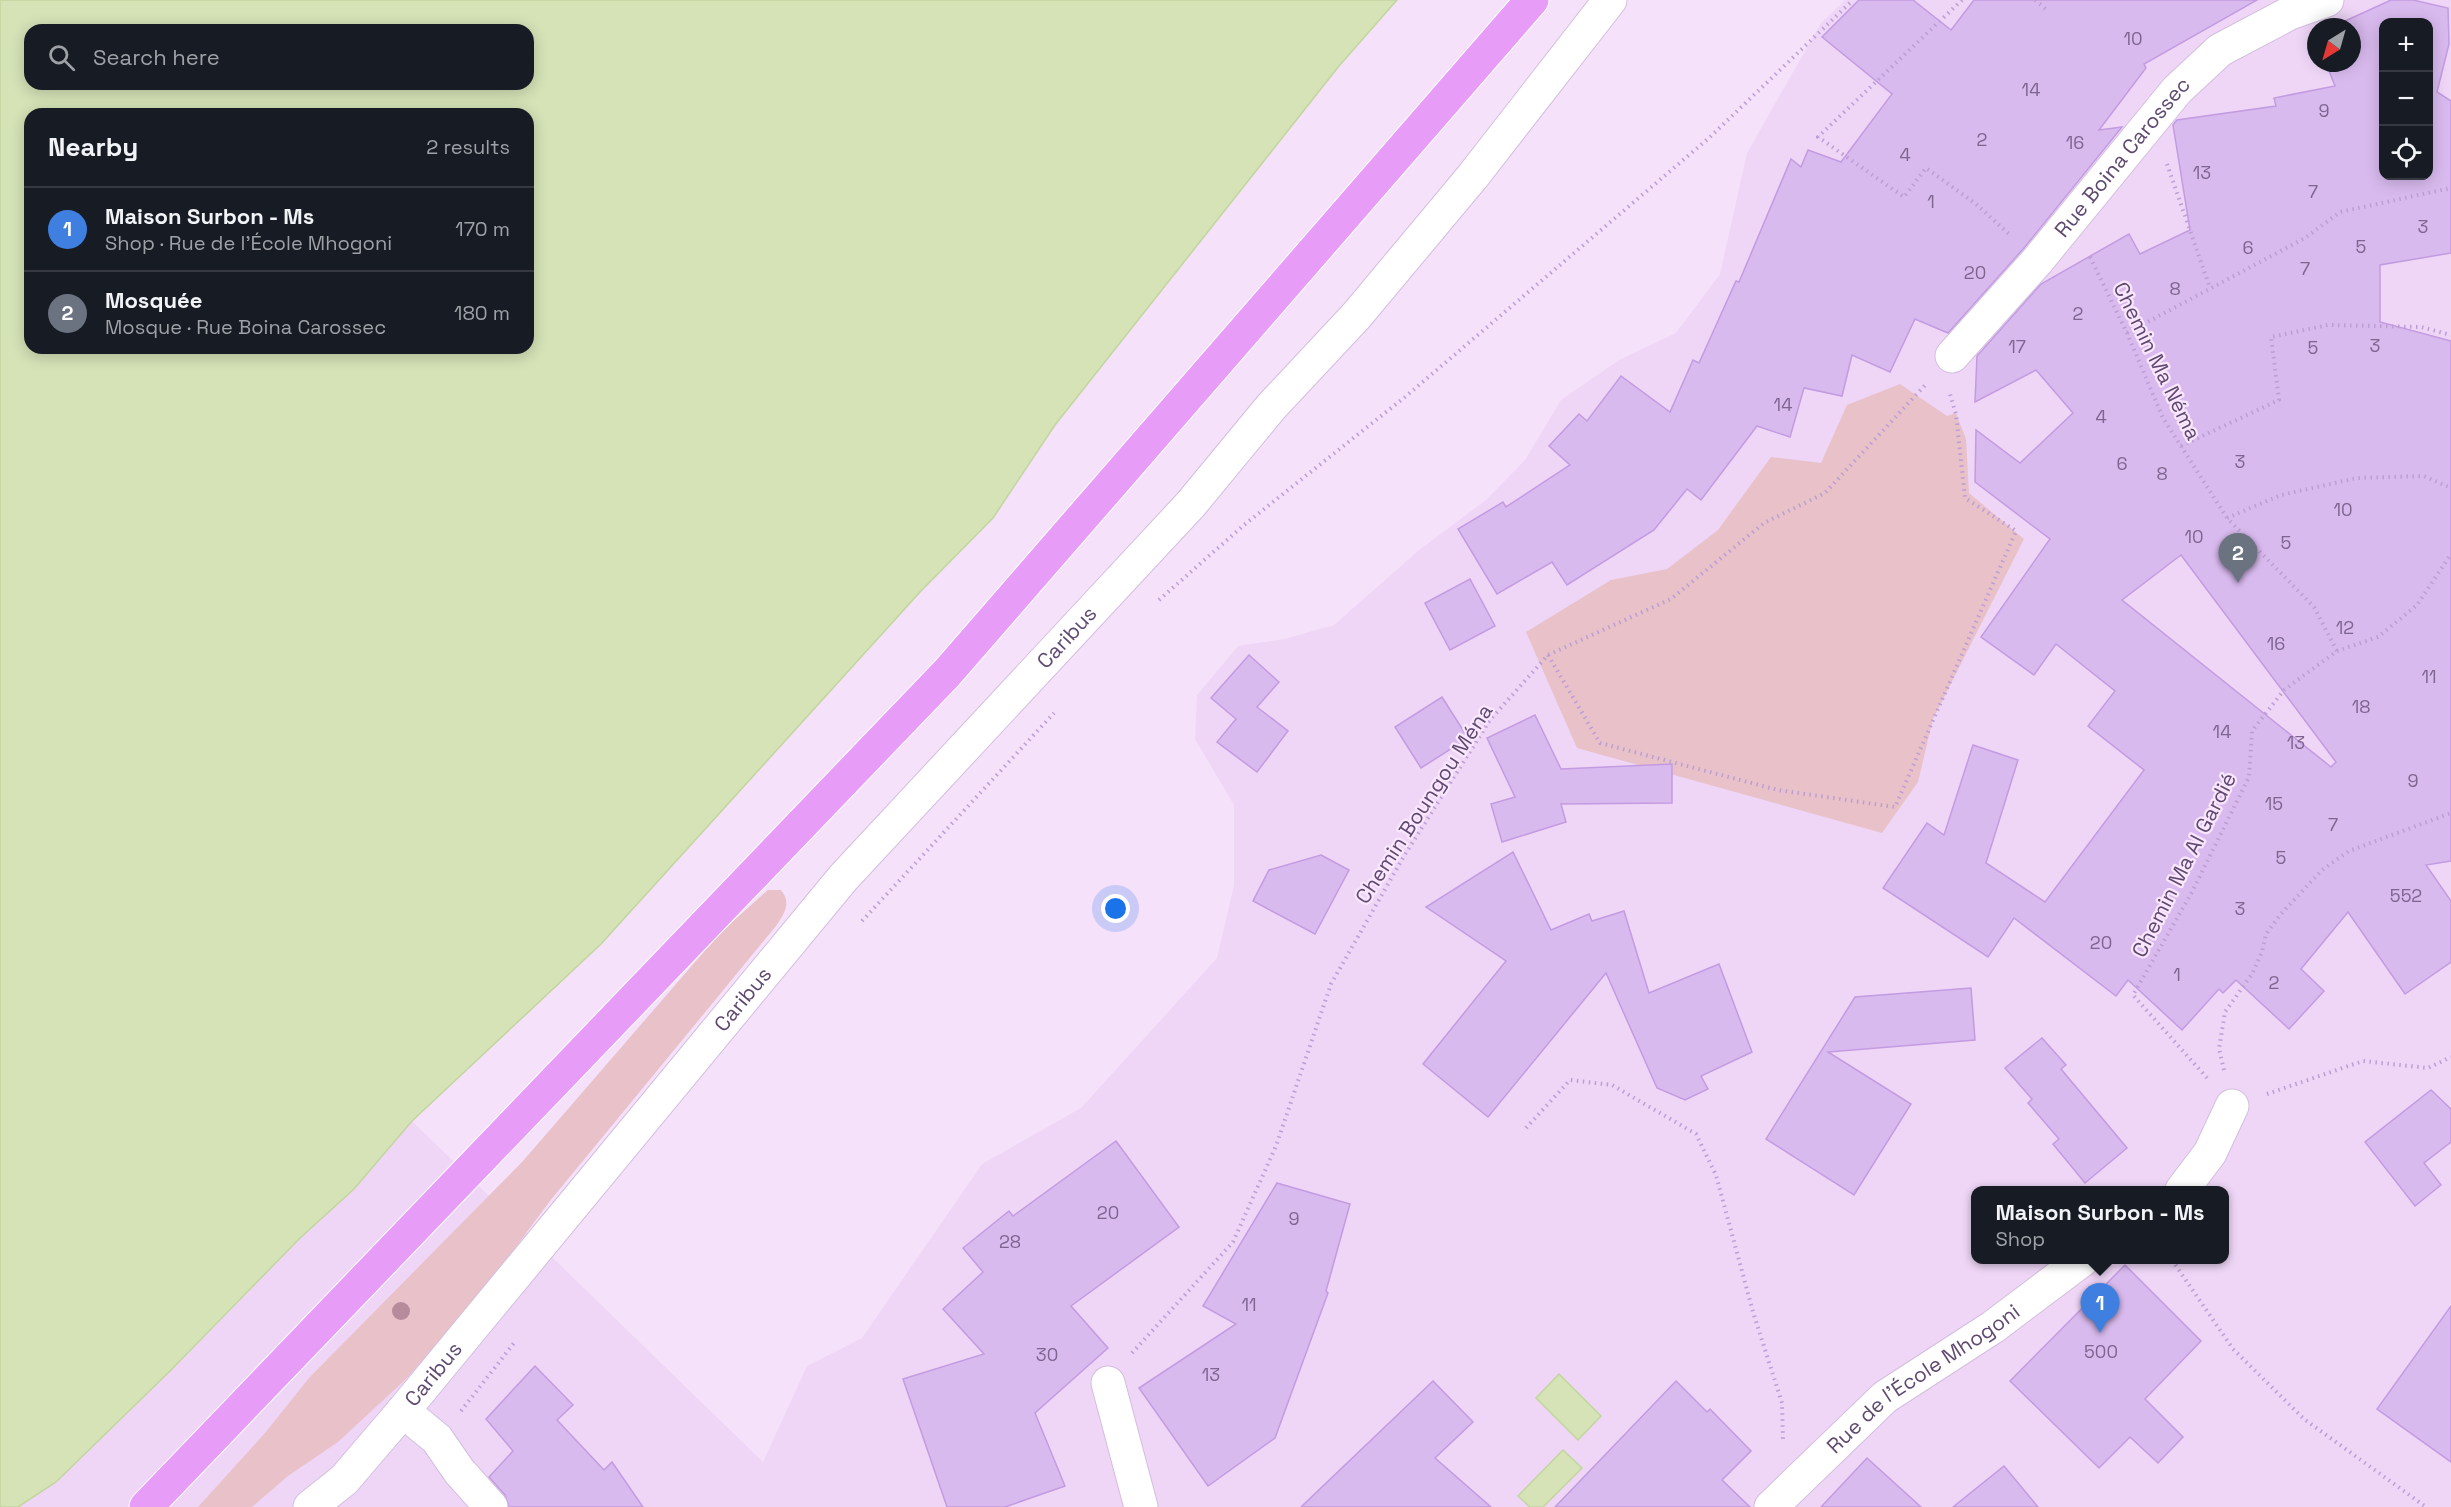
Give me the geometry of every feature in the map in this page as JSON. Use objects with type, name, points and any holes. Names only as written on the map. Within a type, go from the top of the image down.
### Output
[{"type":"main road","points":[[146,1507],[947,673],[1504,35],[1532,0]]},
{"type":"street","points":[[1504,35],[1507,0]]},
{"type":"street","name":"Caribus","points":[[310,1507],[344,1479],[403,1412],[843,878],[1191,504],[1271,407],[1357,315],[1466,184],[1610,0]]},
{"type":"street","name":"Rue Boina Carossec","points":[[1947,362],[2038,260],[2177,90],[2220,50],[2290,13],[2327,0]]},
{"type":"street","points":[[2186,1186],[2210,1153],[2232,1106]]},
{"type":"street","name":"Rue de l'École Mhogoni","points":[[1778,1501],[1885,1397],[1993,1327],[2077,1264]]},
{"type":"street","points":[[1108,1383],[1142,1507]]},
{"type":"street","points":[[403,1412],[437,1439],[459,1471],[491,1507]]},
{"type":"path","points":[[1158,601],[1244,525],[1405,397],[1690,153],[1853,0]]},
{"type":"path","points":[[1962,0],[1818,137],[1904,197],[1926,168],[1976,204],[2038,260]]},
{"type":"path","points":[[2035,0],[2047,9]]},
{"type":"path","points":[[2152,122],[2210,288]]},
{"type":"path","points":[[2127,333],[2305,238],[2340,212],[2451,189]]},
{"type":"path","name":"Chemin Ma Néma","points":[[2072,219],[2127,333],[2163,418],[2227,518],[2314,607],[2337,651]]},
{"type":"path","points":[[2181,446],[2279,400],[2271,337],[2328,325],[2421,327],[2451,335]]},
{"type":"path","points":[[1548,655],[1600,743],[1778,790],[1895,807],[2016,531],[1965,498],[1956,414],[1947,362]]},
{"type":"path","name":"Chemin Boungou Ména","points":[[1108,1383],[1233,1242],[1276,1146],[1331,984],[1404,856],[1490,720],[1548,655],[1671,599],[1764,523],[1825,493],[1947,362]]},
{"type":"path","points":[[2227,518],[2281,495],[2357,478],[2424,476],[2451,488]]},
{"type":"path","name":"Chemin Ma Al Gardié","points":[[2232,1106],[2133,995],[2192,892],[2249,777],[2252,731],[2284,690],[2337,651],[2378,637],[2417,605],[2451,554]]},
{"type":"path","points":[[856,927],[1062,704]]},
{"type":"path","points":[[2451,813],[2349,851],[2322,870],[2266,934],[2262,952],[2252,974],[2225,1012],[2219,1049],[2232,1106],[2363,1061],[2428,1068],[2451,1057]]},
{"type":"path","points":[[1526,1128],[1570,1080],[1612,1085],[1696,1134],[1716,1175],[1782,1403],[1778,1501]]},
{"type":"path","points":[[2175,1264],[2233,1349],[2304,1419],[2426,1507]]},
{"type":"path","points":[[437,1439],[521,1334]]},
{"type":"shaded area","points":[[0,0],[1397,0],[1339,66],[1055,425],[993,518],[920,592],[601,944],[412,1121],[354,1189],[299,1239],[170,1371],[56,1482],[18,1507],[0,1507]]},
{"type":"shaded area","points":[[1845,0],[2451,0],[2451,1507],[18,1507],[412,1121],[763,1462],[807,1366],[862,1338],[982,1164],[1081,1108],[1217,958],[1234,885],[1234,805],[1195,739],[1197,695],[1238,646],[1284,639],[1334,625],[1418,551],[1487,499],[1525,460],[1561,400],[1619,360],[1676,333],[1720,274],[1747,153],[1821,23]]},
{"type":"shaded area","points":[[1900,384],[1947,416],[1956,413],[1966,439],[1969,493],[2024,539],[1933,719],[1918,782],[1882,833],[1577,748],[1526,632],[1611,580],[1667,569],[1718,530],[1771,457],[1821,463],[1847,405]]},
{"type":"shaded area","points":[[768,890],[781,890],[786,899],[784,913],[776,926],[550,1201],[471,1307],[406,1379],[338,1442],[288,1476],[252,1507],[198,1507],[265,1433],[309,1378],[523,1161],[721,932]]},
{"type":"shaded area","points":[[1559,1374],[1601,1416],[1578,1440],[1536,1398]]},
{"type":"shaded area","points":[[1563,1450],[1582,1468],[1543,1507],[1530,1507],[1518,1496]]},
{"type":"building","points":[[1859,0],[1913,0],[1951,30],[1974,0],[2257,0],[2144,64],[2146,68],[2099,130],[2122,127],[2024,248],[1948,333],[1915,319],[1890,372],[1852,355],[1842,396],[1804,388],[1790,437],[1757,426],[1701,500],[1687,489],[1654,530],[1567,585],[1552,562],[1497,594],[1458,529],[1503,502],[1506,507],[1570,465],[1549,446],[1579,414],[1587,421],[1621,376],[1670,412],[1693,360],[1699,363],[1736,281],[1739,282],[1791,159],[1801,167],[1808,150],[1841,162],[1892,94],[1822,37]]},
{"type":"building","points":[[2391,0],[2413,0],[2448,8],[2449,44],[2437,92],[2451,101],[2451,253],[2380,265],[2380,322],[2451,341],[2451,861],[2426,865],[2451,901],[2451,962],[2405,994],[2348,912],[2301,969],[2324,991],[2289,1029],[2236,980],[2223,993],[2219,989],[2182,1030],[2128,980],[2116,996],[2014,918],[1988,957],[1883,888],[1927,823],[1944,835],[1973,745],[2018,760],[1986,863],[2045,902],[2144,770],[2088,726],[2115,691],[2056,644],[2034,675],[1981,637],[2050,539],[1975,482],[1976,430],[2020,463],[2073,413],[2036,370],[1975,402],[1977,356],[2041,284],[2129,234],[2140,254],[2190,230],[2173,125],[2177,120],[2276,106],[2274,98],[2335,86],[2330,72],[2361,72],[2361,18],[2352,18]],"holes":[[[2181,555],[2336,762],[2331,767],[2122,600]]]},
{"type":"building","points":[[1470,579],[1495,626],[1450,650],[1425,603]]},
{"type":"building","points":[[1249,655],[1279,682],[1257,707],[1288,731],[1257,772],[1217,742],[1236,719],[1211,698]]},
{"type":"building","points":[[1442,697],[1468,738],[1421,768],[1395,727]]},
{"type":"building","points":[[1535,715],[1561,769],[1672,764],[1672,803],[1561,804],[1566,822],[1502,842],[1491,804],[1515,797],[1487,738]]},
{"type":"building","points":[[1513,852],[1551,930],[1589,914],[1592,921],[1624,911],[1649,993],[1719,964],[1752,1052],[1701,1076],[1708,1089],[1685,1100],[1657,1088],[1606,973],[1488,1117],[1423,1064],[1506,961],[1426,907]]},
{"type":"building","points":[[1321,855],[1349,870],[1315,934],[1253,901],[1269,870]]},
{"type":"building","points":[[1971,988],[1975,1040],[1828,1052],[1911,1104],[1854,1195],[1766,1139],[1855,997]]},
{"type":"building","points":[[2042,1038],[2066,1065],[2061,1069],[2127,1148],[2085,1183],[2053,1144],[2059,1139],[2028,1103],[2032,1099],[2005,1068]]},
{"type":"building","points":[[2431,1090],[2451,1109],[2451,1142],[2424,1163],[2441,1185],[2415,1206],[2365,1142]]},
{"type":"building","points":[[1116,1141],[1179,1227],[1071,1306],[1108,1348],[1035,1413],[1065,1486],[1005,1507],[947,1507],[903,1379],[984,1354],[943,1309],[983,1272],[963,1248],[1009,1211],[1013,1216]]},
{"type":"building","points":[[1277,1183],[1350,1204],[1326,1291],[1328,1293],[1275,1438],[1208,1486],[1139,1388],[1236,1324],[1203,1306]]},
{"type":"building","points":[[2125,1265],[2201,1341],[2145,1399],[2183,1437],[2158,1463],[2130,1437],[2099,1468],[2010,1381]]},
{"type":"building","points":[[2451,1306],[2451,1462],[2377,1409]]},
{"type":"building","points":[[535,1366],[573,1405],[557,1420],[604,1470],[612,1462],[643,1507],[509,1507],[505,1495],[489,1477],[513,1451],[486,1419]]},
{"type":"building","points":[[1433,1381],[1473,1422],[1435,1458],[1491,1507],[1301,1507]]},
{"type":"building","points":[[1676,1381],[1707,1412],[1710,1409],[1751,1451],[1722,1480],[1750,1507],[1555,1507]]},
{"type":"building","points":[[1867,1458],[1921,1507],[1821,1507]]},
{"type":"building","points":[[2004,1466],[2038,1507],[1953,1507]]},
{"type":"place","name":"Mosquée","points":[[2238,583]]},
{"type":"place","name":"Maison Surbon - Ms","points":[[2100,1333]]}]
